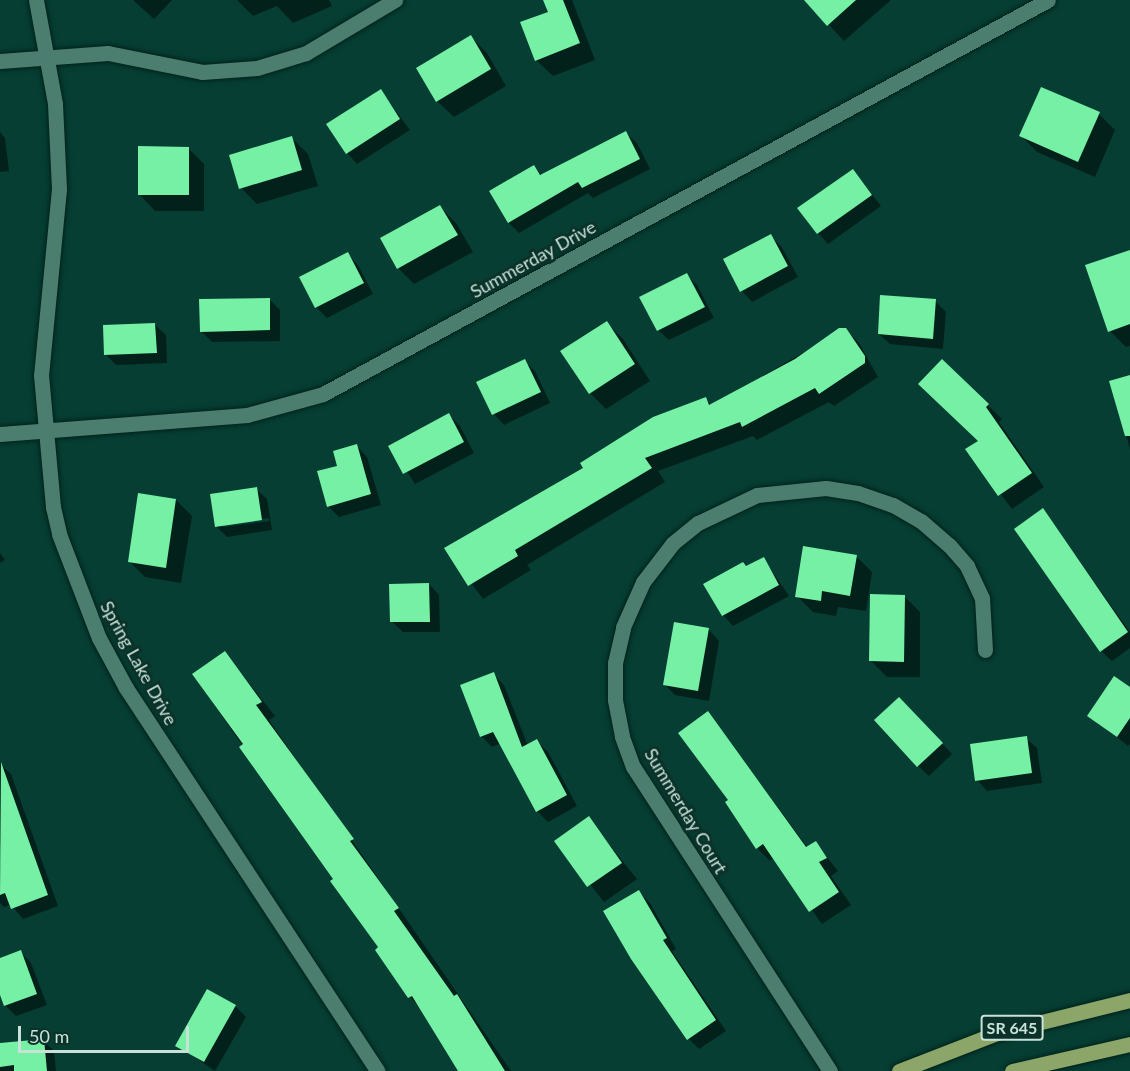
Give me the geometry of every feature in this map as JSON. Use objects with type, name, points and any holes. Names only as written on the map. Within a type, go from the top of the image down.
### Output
[{"type":"main road","name":"SR 645","points":[[899,1071],[997,1033],[1130,1000]]},
{"type":"main road","name":"SR 645","points":[[1012,1071],[1130,1044]]},
{"type":"street","name":"Spring Lake Drive","points":[[36,0],[55,104],[59,189],[41,375],[45,431],[59,534],[99,638],[160,741],[378,1071]]},
{"type":"street","points":[[0,61],[108,53],[202,72],[257,68],[306,53],[394,0]]},
{"type":"street","name":"Summerday Drive","points":[[0,434],[247,415],[323,394],[1048,0]]},
{"type":"street","name":"Summerday Court","points":[[830,1071],[633,767],[621,736],[615,700],[615,663],[622,627],[643,582],[673,543],[698,523],[757,495],[826,488],[858,493],[893,505],[921,521],[949,545],[967,566],[982,598],[985,650]]},
{"type":"building","points":[[543,0],[563,0],[580,43],[535,61],[520,22],[548,12]]},
{"type":"building","points":[[804,0],[856,0],[827,26]]},
{"type":"building","points":[[471,35],[491,69],[436,102],[416,68]]},
{"type":"building","points":[[1041,87],[1100,112],[1078,162],[1019,136]]},
{"type":"building","points":[[381,89],[400,119],[346,154],[326,124]]},
{"type":"building","points":[[626,131],[640,159],[582,188],[578,182],[508,223],[489,191],[534,165],[540,175]]},
{"type":"building","points":[[292,136],[302,170],[239,189],[229,155]]},
{"type":"building","points":[[138,146],[189,147],[189,195],[138,195]]},
{"type":"building","points":[[853,169],[872,195],[817,234],[797,208]]},
{"type":"building","points":[[440,205],[458,235],[397,269],[380,238]]},
{"type":"building","points":[[771,234],[788,266],[740,292],[723,259]]},
{"type":"building","points":[[1130,250],[1130,324],[1108,332],[1085,265]]},
{"type":"building","points":[[348,252],[364,283],[315,308],[299,277]]},
{"type":"building","points":[[687,273],[705,307],[657,331],[639,297]]},
{"type":"building","points":[[880,295],[936,299],[933,339],[878,334]]},
{"type":"building","points":[[270,298],[270,330],[200,332],[199,299]]},
{"type":"building","points":[[607,321],[635,364],[589,394],[560,351]]},
{"type":"building","points":[[155,323],[157,353],[104,355],[103,325]]},
{"type":"building","points":[[839,328],[846,328],[865,356],[865,363],[819,394],[815,388],[742,427],[740,422],[645,458],[652,468],[515,550],[518,556],[468,586],[444,548],[583,468],[580,463],[653,417],[706,397],[709,405],[795,359]]},
{"type":"building","points":[[525,359],[541,392],[492,415],[476,382]]},
{"type":"building","points":[[942,359],[989,404],[986,407],[1032,473],[998,496],[965,449],[978,441],[918,384]]},
{"type":"building","points":[[1130,375],[1130,436],[1125,436],[1109,381]]},
{"type":"building","points":[[449,413],[464,442],[403,474],[388,446]]},
{"type":"building","points":[[357,444],[371,494],[327,507],[317,471],[337,466],[333,451]]},
{"type":"building","points":[[257,487],[262,520],[215,527],[210,494]]},
{"type":"building","points":[[138,493],[176,499],[166,568],[128,562]]},
{"type":"building","points":[[1043,508],[1128,632],[1100,652],[1014,529]]},
{"type":"building","points":[[803,546],[857,555],[850,596],[822,591],[821,601],[795,597]]},
{"type":"building","points":[[764,557],[779,585],[722,616],[703,584],[743,562],[746,566]]},
{"type":"building","points":[[429,583],[430,622],[390,622],[389,584]]},
{"type":"building","points":[[870,594],[905,595],[904,662],[869,661]]},
{"type":"building","points":[[674,622],[709,628],[698,691],[663,685]]},
{"type":"building","points":[[225,651],[262,702],[256,705],[354,839],[350,841],[399,908],[394,911],[454,996],[457,994],[505,1071],[458,1071],[412,996],[408,998],[375,950],[378,947],[330,881],[333,879],[239,747],[243,744],[192,674]]},
{"type":"building","points":[[494,672],[522,747],[537,739],[567,795],[536,812],[493,732],[480,737],[460,685]]},
{"type":"building","points":[[1114,676],[1130,687],[1130,718],[1117,737],[1087,716]]},
{"type":"building","points":[[899,697],[943,743],[917,767],[874,720]]},
{"type":"building","points":[[708,711],[806,847],[816,841],[827,858],[819,862],[839,892],[809,912],[763,844],[756,849],[725,802],[728,800],[678,733]]},
{"type":"building","points":[[1027,736],[1032,773],[975,781],[970,744]]},
{"type":"building","points":[[1,762],[48,895],[11,909],[5,893],[0,895]]},
{"type":"building","points":[[589,816],[622,863],[587,887],[554,841]]},
{"type":"building","points":[[639,890],[667,938],[663,940],[716,1020],[687,1040],[631,959],[603,911]]},
{"type":"building","points":[[21,950],[37,994],[4,1006],[0,995],[0,958]]},
{"type":"building","points":[[207,989],[236,1005],[204,1062],[175,1046]]},
{"type":"building","points":[[44,1039],[47,1071],[14,1071],[14,1065],[0,1067],[0,1043]]}]
